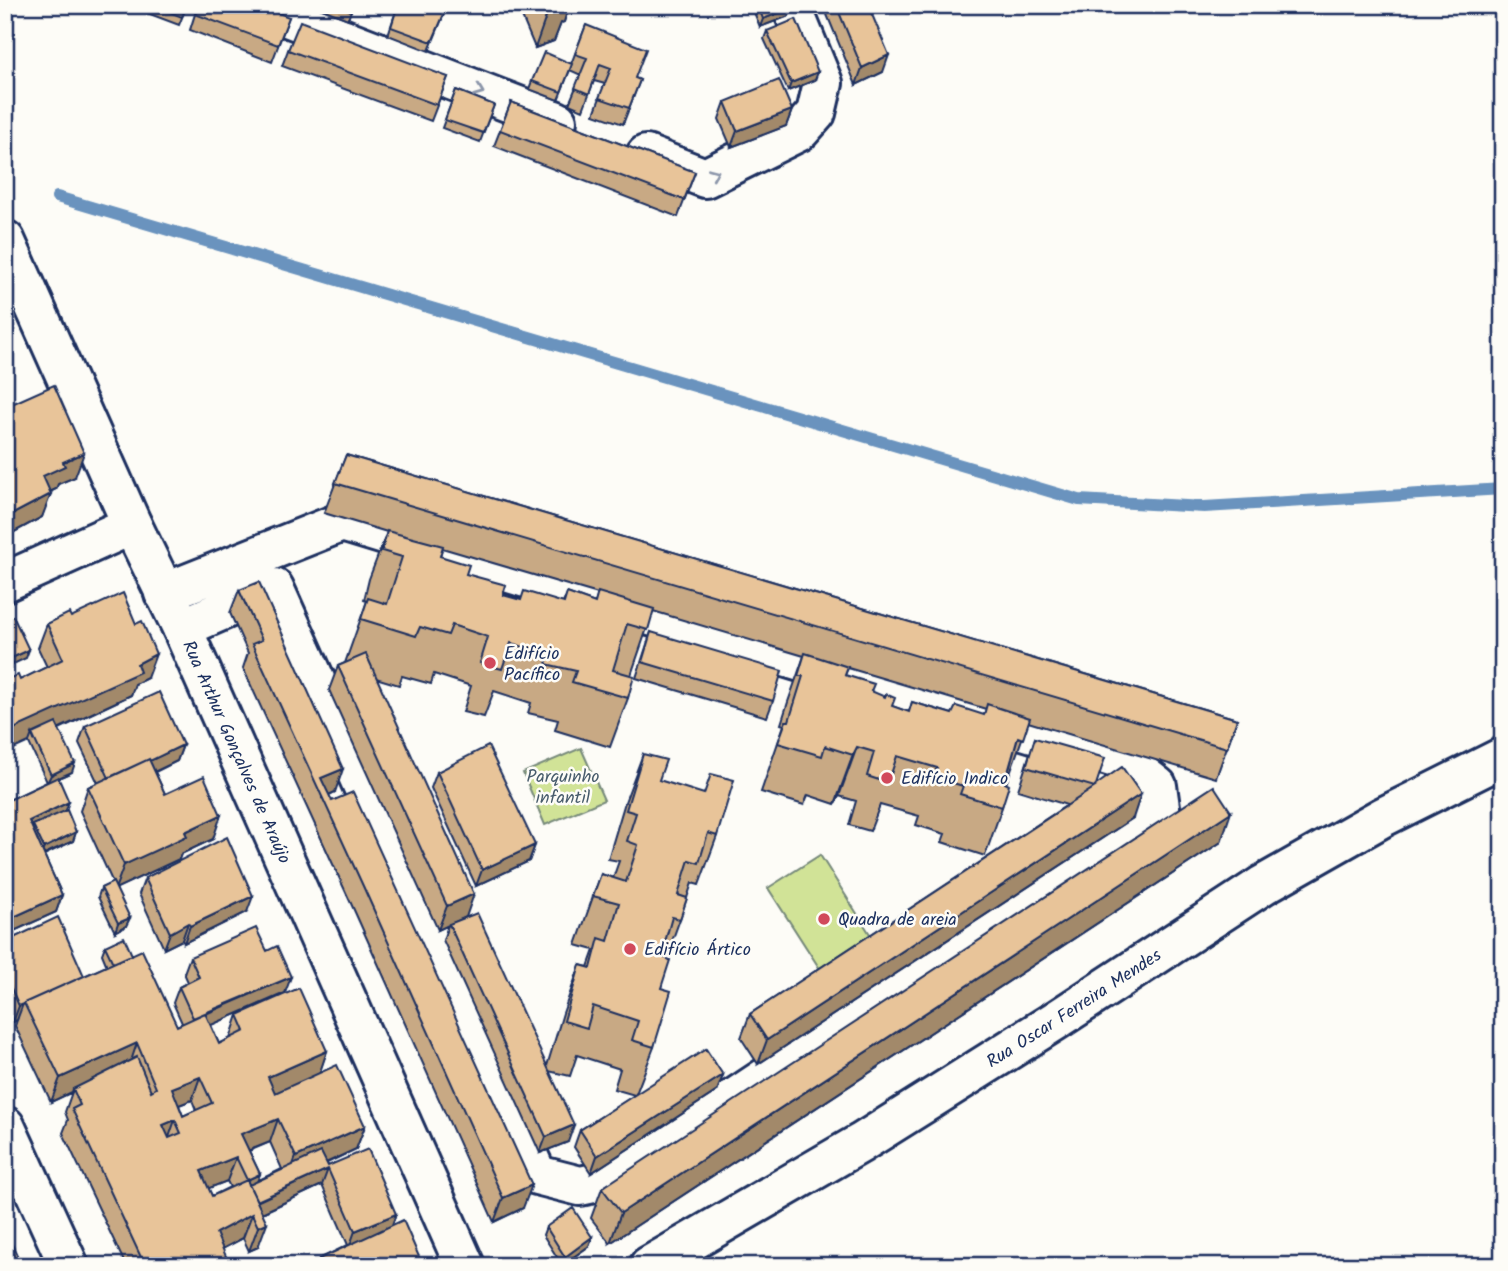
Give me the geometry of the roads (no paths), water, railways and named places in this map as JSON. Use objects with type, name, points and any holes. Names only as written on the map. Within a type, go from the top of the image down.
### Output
[{"type":"street","points":[[256,5],[705,178],[800,131],[816,113],[822,83],[790,5]]},
{"type":"street","name":"Rua Arthur Gonçalves de Araújo","points":[[5,240],[132,525],[182,628],[465,1266]]},
{"type":"street","points":[[164,593],[342,522],[1125,761],[1157,786],[1160,807],[1141,828],[613,1179],[580,1186],[537,1175],[274,588],[182,628]]},
{"type":"street","points":[[5,582],[132,525]]},
{"type":"street","name":"Rua Oscar Ferreira Mendes","points":[[649,1266],[861,1143],[1055,1021],[1263,885],[1383,817],[1503,757]]},
{"type":"street","points":[[5,1126],[69,1266]]},
{"type":"waterway","points":[[57,197],[1079,500],[1204,507],[1503,489]]},
{"type":"place","name":"Edifício Pacífico","points":[[490,663]]},
{"type":"place","name":"Edifício Indico","points":[[887,778]]},
{"type":"place","name":"Quadra de areia","points":[[824,919]]},
{"type":"place","name":"Edifício Ártico","points":[[630,949]]},
{"type":"park label","name":"Parquinho infantil","points":[[563,786]]}]
